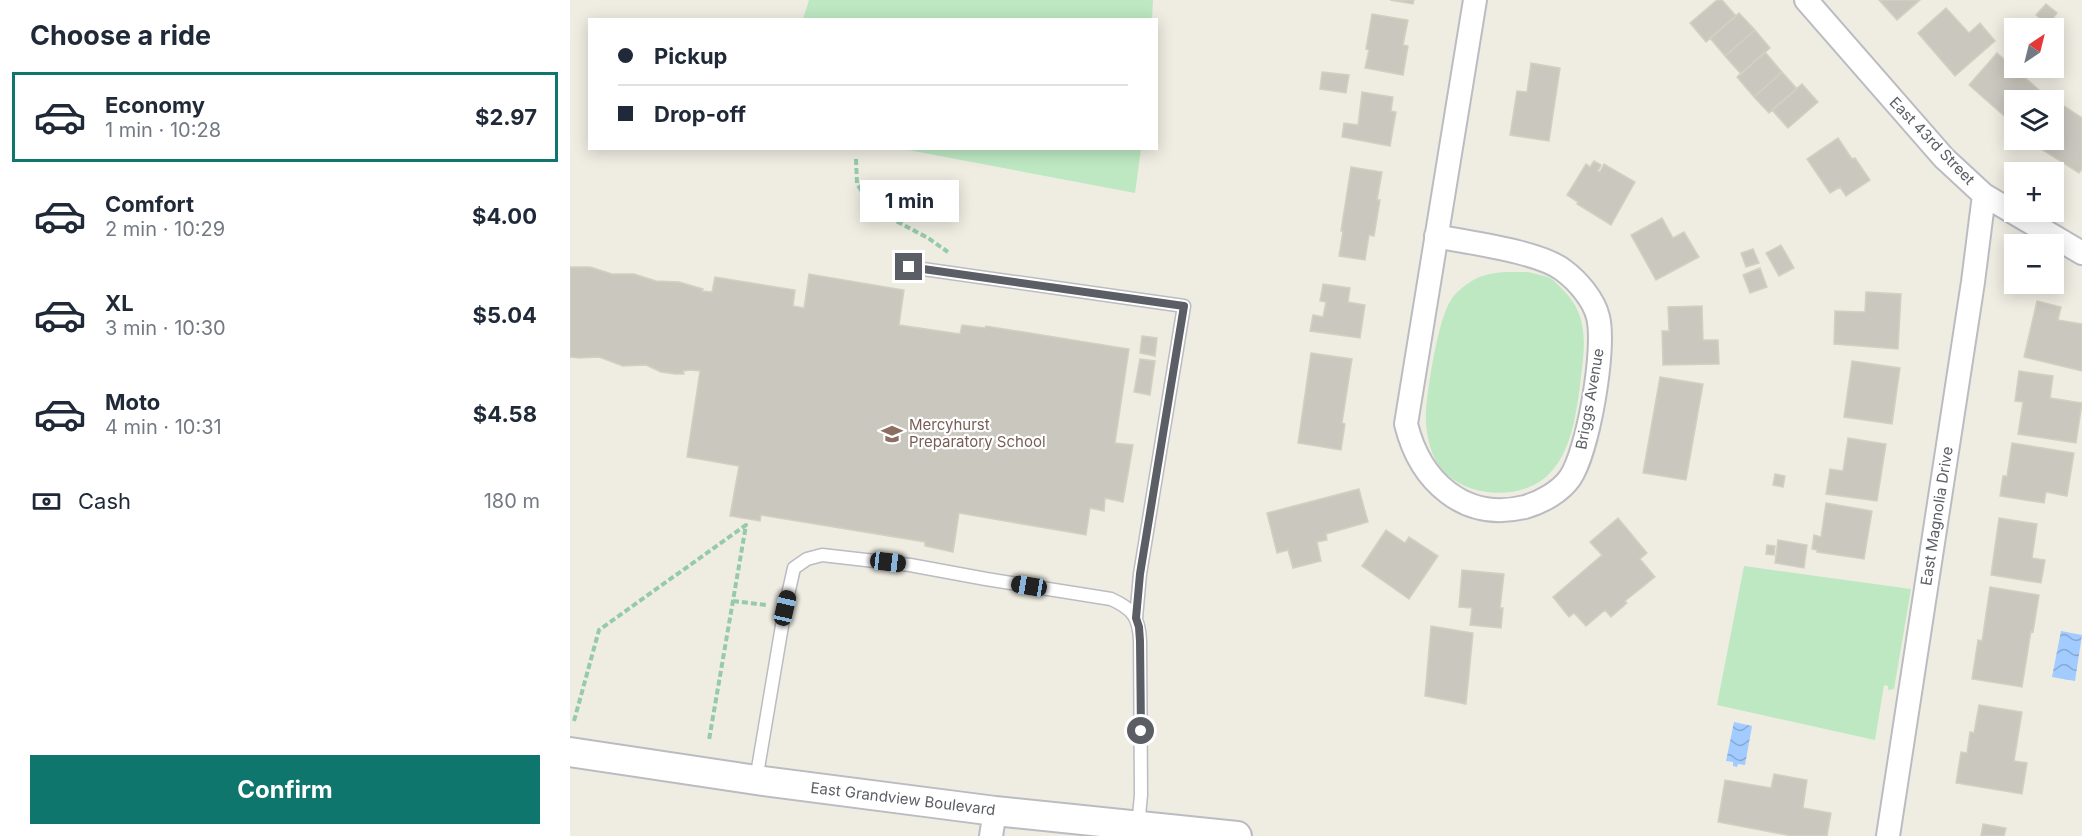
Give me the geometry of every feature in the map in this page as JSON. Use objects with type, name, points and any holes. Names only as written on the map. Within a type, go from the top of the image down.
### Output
[{"type":"street","name":"Briggs Avenue","points":[[1436,236],[1528,255],[1554,264],[1585,292],[1598,317],[1600,346],[1597,375],[1581,455],[1570,478],[1550,496],[1534,504],[1496,511],[1462,503],[1433,479],[1416,455],[1406,424],[1436,236],[1475,0]]},
{"type":"street","name":"East 43rd Street","points":[[1806,0],[1944,158],[1984,195],[2082,253]]},
{"type":"street","name":"East Magnolia Drive","points":[[1887,836],[1973,282],[1984,195]]},
{"type":"street","name":"East Grandview Boulevard","points":[[570,752],[756,780],[993,824],[1138,826],[1237,836]]},
{"type":"lane","points":[[909,267],[1184,306],[1140,574],[1136,618],[1140,634],[1141,795],[1138,826]]},
{"type":"lane","points":[[756,780],[785,608],[794,568],[807,559],[822,555],[910,565],[1111,599],[1123,604],[1136,618]]},
{"type":"path","points":[[856,159],[857,184],[872,206],[944,248],[951,256],[959,274]]},
{"type":"path","points":[[574,721],[599,630],[747,525],[709,740]]},
{"type":"path","points":[[734,601],[785,608]]},
{"type":"green space","points":[[809,0],[1153,0],[1152,18],[803,18]]},
{"type":"green space","points":[[908,150],[1141,150],[1135,193]]},
{"type":"green space","points":[[1528,272],[1554,281],[1572,301],[1579,313],[1584,352],[1573,425],[1567,446],[1557,465],[1538,483],[1506,492],[1473,489],[1457,482],[1444,472],[1435,459],[1429,442],[1426,410],[1438,337],[1446,309],[1456,293],[1467,284],[1489,274]]},
{"type":"green space","points":[[1744,566],[1911,589],[1894,689],[1888,690],[1888,686],[1884,685],[1875,740],[1717,705]]},
{"type":"water","points":[[2061,631],[2082,635],[2075,681],[2052,677]]},
{"type":"water","points":[[1734,722],[1752,726],[1745,765],[1738,764],[1737,767],[1733,766],[1733,762],[1726,761]]},
{"type":"building","points":[[1390,0],[1414,0],[1413,4]]},
{"type":"building","points":[[1717,0],[1722,0],[1736,16],[1706,42],[1690,23]]},
{"type":"building","points":[[1879,0],[1920,0],[1897,20]]},
{"type":"building","points":[[2046,4],[2057,13],[2053,18],[2040,18],[2036,15]]},
{"type":"building","points":[[1946,8],[1969,33],[1980,23],[1995,41],[1955,76],[1918,33]]},
{"type":"building","points":[[1739,13],[1755,30],[1725,56],[1710,38]]},
{"type":"building","points":[[1372,14],[1408,20],[1403,45],[1408,46],[1403,75],[1365,68]]},
{"type":"building","points":[[1755,30],[1770,48],[1741,74],[1725,56]]},
{"type":"building","points":[[1765,52],[1782,72],[1754,97],[1737,77]]},
{"type":"building","points":[[1997,53],[2004,59],[2004,78],[2025,78],[2039,90],[2004,90],[2004,116],[1969,85]]},
{"type":"building","points":[[1531,63],[1560,68],[1549,141],[1510,135],[1517,91],[1527,92]]},
{"type":"building","points":[[1322,72],[1349,75],[1346,93],[1320,89]]},
{"type":"building","points":[[1782,72],[1797,89],[1769,113],[1754,97]]},
{"type":"building","points":[[1802,84],[1818,102],[1788,128],[1772,110]]},
{"type":"building","points":[[1362,92],[1393,97],[1391,111],[1396,112],[1390,146],[1342,137],[1344,123],[1358,125]]},
{"type":"building","points":[[2064,106],[2082,118],[2082,169],[2079,173],[2043,150],[2064,150]]},
{"type":"building","points":[[1838,138],[1870,180],[1846,196],[1840,187],[1830,193],[1807,159]]},
{"type":"building","points":[[1594,161],[1601,165],[1598,171],[1600,172],[1604,164],[1635,182],[1611,225],[1577,204],[1578,202],[1567,195],[1586,164],[1590,167]]},
{"type":"building","points":[[1351,167],[1382,172],[1374,236],[1369,235],[1365,260],[1339,256]]},
{"type":"building","points":[[1662,218],[1673,238],[1684,232],[1699,257],[1656,280],[1631,235]]},
{"type":"building","points":[[1781,245],[1794,268],[1779,276],[1766,253]]},
{"type":"building","points":[[1753,249],[1759,263],[1746,267],[1741,253]]},
{"type":"building","points":[[570,267],[590,267],[612,274],[634,274],[656,281],[679,282],[703,289],[702,291],[712,292],[715,277],[795,290],[793,306],[804,308],[809,274],[904,290],[899,325],[960,334],[962,325],[985,328],[986,326],[1129,349],[1115,443],[1133,445],[1123,502],[1105,498],[1104,511],[1090,508],[1086,535],[959,513],[953,552],[925,546],[925,542],[761,515],[760,521],[730,516],[739,466],[687,457],[700,371],[690,370],[683,371],[684,374],[675,374],[661,372],[646,365],[623,366],[599,357],[570,357]]},
{"type":"building","points":[[1760,268],[1767,287],[1750,293],[1743,275]]},
{"type":"building","points":[[1323,284],[1350,288],[1348,302],[1365,305],[1360,338],[1310,331],[1313,315],[1323,317],[1326,302],[1320,301]]},
{"type":"building","points":[[1866,292],[1901,294],[1898,349],[1834,344],[1835,311],[1865,312]]},
{"type":"building","points":[[2037,301],[2061,307],[2058,320],[2082,324],[2082,371],[2024,357]]},
{"type":"building","points":[[1702,306],[1703,340],[1718,340],[1719,364],[1663,365],[1662,331],[1669,331],[1668,307]]},
{"type":"building","points":[[1142,336],[1157,338],[1155,356],[1140,353]]},
{"type":"building","points":[[1311,353],[1352,359],[1342,423],[1345,424],[1341,450],[1298,443]]},
{"type":"building","points":[[1140,359],[1155,361],[1150,395],[1134,392]]},
{"type":"building","points":[[1852,361],[1900,368],[1892,424],[1844,417]]},
{"type":"building","points":[[2019,371],[2053,376],[2050,398],[2082,403],[2076,443],[2018,434],[2023,402],[2015,401]]},
{"type":"building","points":[[1660,377],[1703,384],[1686,480],[1643,473]]},
{"type":"building","points":[[1848,438],[1886,444],[1877,501],[1826,494],[1830,469],[1843,471]]},
{"type":"building","points":[[2012,443],[2074,453],[2067,496],[2046,492],[2044,503],[2000,496],[2003,476],[2007,476]]},
{"type":"building","points":[[1775,474],[1785,476],[1783,487],[1773,485]]},
{"type":"building","points":[[1359,489],[1368,522],[1326,534],[1327,540],[1317,542],[1321,561],[1293,568],[1288,550],[1277,553],[1267,513]]},
{"type":"building","points":[[1826,503],[1872,511],[1864,559],[1817,552],[1812,549],[1814,535],[1821,537]]},
{"type":"building","points":[[1618,518],[1647,553],[1640,559],[1655,577],[1625,601],[1627,603],[1611,617],[1605,610],[1586,626],[1574,613],[1569,617],[1553,597],[1602,555],[1590,542]]},
{"type":"building","points":[[1999,518],[2037,524],[2032,558],[2045,560],[2041,583],[1991,575]]},
{"type":"building","points":[[1386,530],[1405,543],[1409,537],[1438,556],[1409,599],[1362,566]]},
{"type":"building","points":[[1778,540],[1807,545],[1804,568],[1775,563]]},
{"type":"building","points":[[1767,545],[1775,546],[1774,555],[1766,554]]},
{"type":"building","points":[[1462,570],[1504,574],[1500,608],[1503,608],[1501,628],[1470,625],[1472,608],[1459,607]]},
{"type":"building","points":[[1990,587],[2039,595],[2022,687],[1972,679],[1978,640],[1982,641]]},
{"type":"building","points":[[1431,626],[1473,633],[1466,704],[1425,696]]},
{"type":"building","points":[[1979,705],[2022,712],[2014,761],[2027,763],[2022,794],[1956,783],[1961,752],[1967,753],[1970,732],[1974,733]]},
{"type":"building","points":[[1774,774],[1807,780],[1803,808],[1831,813],[1827,836],[1792,836],[1718,822],[1725,780],[1771,788]]},
{"type":"building","points":[[1983,824],[2006,828],[2004,836],[1981,836]]},
{"type":"place","name":"Mercyhurst Preparatory School","points":[[892,434]]},
{"type":"route","points":[[909,267],[1184,306],[1140,574],[1136,618],[1140,641],[1141,731]]}]
